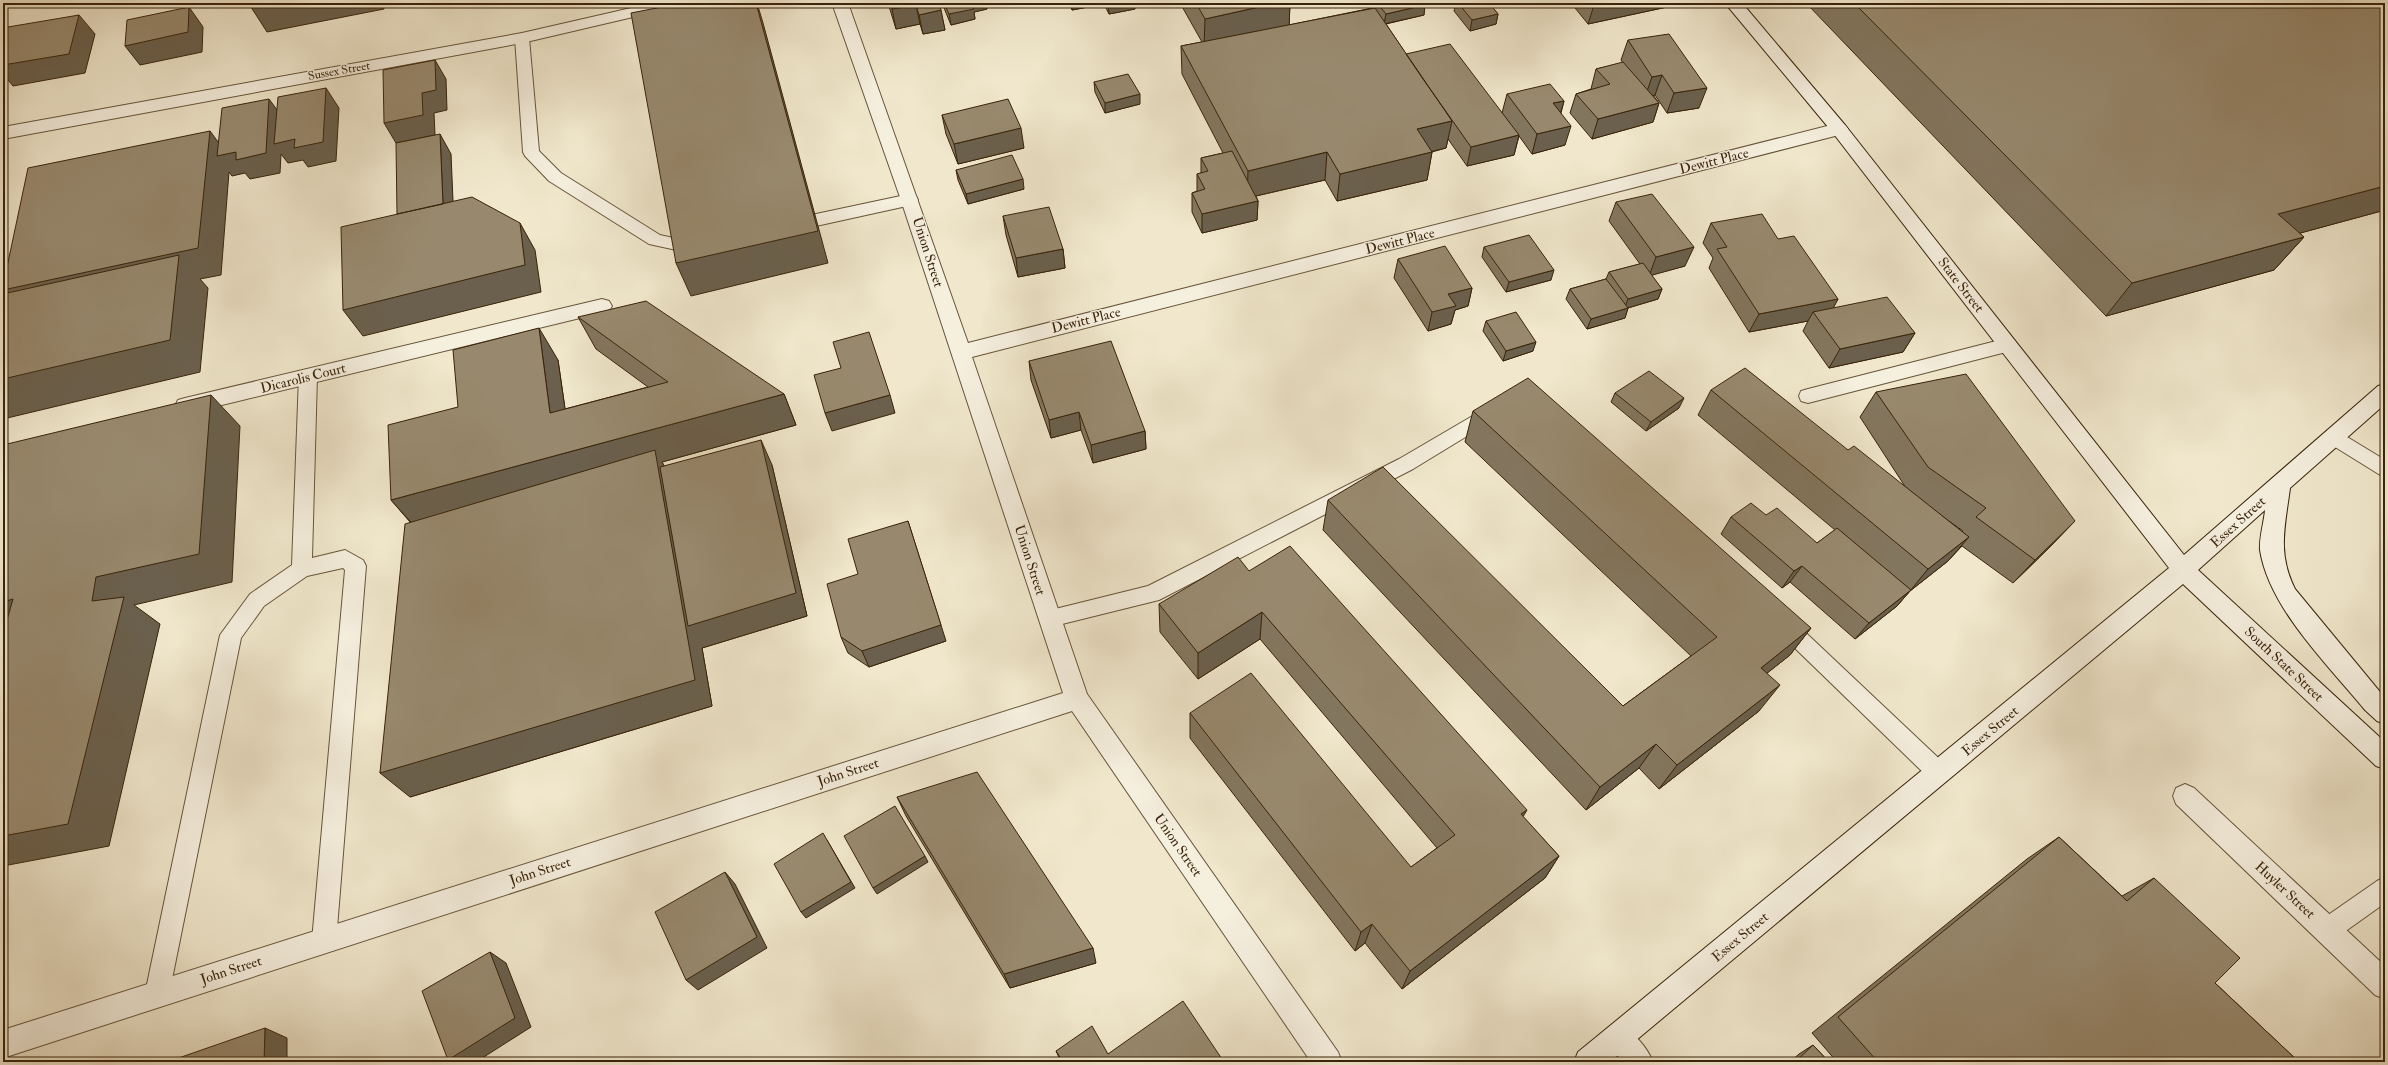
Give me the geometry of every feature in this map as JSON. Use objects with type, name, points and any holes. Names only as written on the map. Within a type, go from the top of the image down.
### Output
[{"type":"street","name":"Sussex Street","points":[[3,133],[522,38],[674,3]]},
{"type":"street","name":"Union Street","points":[[840,3],[910,200],[1077,699],[1328,1062]]},
{"type":"street","name":"State Street","points":[[1733,3],[1840,129],[2183,570]]},
{"type":"street","name":"Dewitt Place","points":[[961,352],[1840,129]]},
{"type":"street","name":"Dicarolis Court","points":[[163,411],[602,306]]},
{"type":"street","name":"Essex Street","points":[[1588,1062],[2183,570],[2385,392]]},
{"type":"street","points":[[2280,484],[2271,548],[2277,576],[2287,596],[2316,634],[2372,702],[2385,713]]},
{"type":"street","name":"South State Street","points":[[2183,570],[2385,758]]},
{"type":"street","name":"John Street","points":[[3,1044],[1077,699]]},
{"type":"street","name":"Huyler Street","points":[[2185,796],[2385,985]]},
{"type":"lane","points":[[522,38],[531,152],[555,178],[655,240],[681,245]]},
{"type":"lane","points":[[816,220],[910,200]]},
{"type":"lane","points":[[1808,396],[2008,345]]},
{"type":"lane","points":[[302,568],[308,376]]},
{"type":"lane","points":[[1050,618],[1152,594],[1406,464],[1512,400]]},
{"type":"lane","points":[[2334,437],[2385,470]]},
{"type":"lane","points":[[157,994],[231,634],[257,600],[302,568],[345,559],[356,566],[324,941]]},
{"type":"lane","points":[[1766,608],[1939,773]]},
{"type":"lane","points":[[2327,930],[2385,889]]},
{"type":"lane","points":[[1618,1037],[1640,1062]]},
{"type":"building","points":[[682,3],[756,3],[818,231],[676,263],[631,13]]},
{"type":"building","points":[[890,3],[939,3],[941,10],[919,15],[916,5],[892,9]]},
{"type":"building","points":[[944,3],[971,3],[974,9],[949,14]]},
{"type":"building","points":[[1196,3],[1277,3],[1205,19]]},
{"type":"building","points":[[1377,3],[1424,3],[1425,5],[1386,14]]},
{"type":"building","points":[[1458,3],[1489,3],[1498,14],[1472,20]]},
{"type":"building","points":[[1854,3],[2385,3],[2385,186],[2278,214],[2304,237],[2132,283]]},
{"type":"building","points":[[189,7],[188,32],[125,46],[127,20]]},
{"type":"building","points":[[1375,8],[1452,121],[1417,129],[1432,152],[1340,174],[1327,152],[1248,171],[1181,46]]},
{"type":"building","points":[[79,15],[69,54],[3,65],[3,43],[8,27]]},
{"type":"building","points":[[1669,34],[1707,88],[1674,93],[1662,75],[1652,77],[1628,40]]},
{"type":"building","points":[[1450,44],[1519,135],[1471,147],[1406,54]]},
{"type":"building","points":[[435,60],[436,90],[422,93],[423,115],[384,123],[383,70]]},
{"type":"building","points":[[1623,62],[1659,103],[1598,119],[1576,94],[1610,84],[1596,69]]},
{"type":"building","points":[[1128,74],[1140,94],[1105,103],[1094,82]]},
{"type":"building","points":[[1550,84],[1564,101],[1553,103],[1571,126],[1537,134],[1507,94]]},
{"type":"building","points":[[326,88],[323,142],[294,148],[295,139],[274,144],[278,97]]},
{"type":"building","points":[[269,99],[266,153],[236,160],[236,152],[217,156],[222,108]]},
{"type":"building","points":[[1008,99],[1021,128],[954,144],[942,115]]},
{"type":"building","points":[[210,131],[198,248],[3,290],[28,168]]},
{"type":"building","points":[[440,134],[443,204],[397,214],[396,143]]},
{"type":"building","points":[[1232,151],[1258,201],[1202,214],[1192,193],[1205,189],[1197,174],[1208,171],[1201,158]]},
{"type":"building","points":[[1012,155],[1023,179],[966,194],[956,170]]},
{"type":"building","points":[[1652,194],[1694,247],[1656,257],[1616,202]]},
{"type":"building","points":[[472,197],[520,223],[525,265],[343,310],[341,227]]},
{"type":"building","points":[[1049,207],[1063,249],[1016,258],[1003,216]]},
{"type":"building","points":[[1762,214],[1778,239],[1794,236],[1838,299],[1759,314],[1717,249],[1727,247],[1711,223]]},
{"type":"building","points":[[1529,235],[1554,270],[1509,282],[1484,247]]},
{"type":"building","points":[[1445,246],[1472,288],[1448,294],[1456,306],[1432,312],[1398,259]]},
{"type":"building","points":[[179,255],[170,340],[3,379],[3,294]]},
{"type":"building","points":[[1643,263],[1662,289],[1628,299],[1609,272]]},
{"type":"building","points":[[1606,279],[1628,308],[1591,319],[1570,289]]},
{"type":"building","points":[[1887,297],[1915,333],[1840,349],[1813,312]]},
{"type":"building","points":[[646,301],[784,394],[391,500],[388,425],[458,407],[453,350],[539,328],[550,413],[668,382],[578,317]]},
{"type":"building","points":[[1516,312],[1536,342],[1506,351],[1486,321]]},
{"type":"building","points":[[869,332],[890,395],[825,413],[814,375],[841,368],[833,342]]},
{"type":"building","points":[[1111,341],[1145,431],[1091,445],[1079,412],[1049,420],[1029,361]]},
{"type":"building","points":[[1745,368],[1848,450],[1854,446],[1969,537],[1928,569],[1711,390]]},
{"type":"building","points":[[1649,371],[1684,398],[1651,422],[1615,393]]},
{"type":"building","points":[[1966,374],[2075,521],[2035,560],[1976,517],[1986,508],[1928,467],[1876,392]]},
{"type":"building","points":[[1528,378],[1811,628],[1761,668],[1780,685],[1677,765],[1656,744],[1600,787],[1328,500],[1383,467],[1623,706],[1717,637],[1473,411]]},
{"type":"building","points":[[211,395],[199,554],[96,577],[92,601],[124,597],[68,824],[3,836],[3,634],[13,599],[3,602],[3,445]]},
{"type":"building","points":[[761,440],[796,593],[688,626],[660,467]]},
{"type":"building","points":[[655,450],[695,680],[380,773],[405,524]]},
{"type":"building","points":[[1751,503],[1766,515],[1777,508],[1817,543],[1837,528],[1911,590],[1869,623],[1802,566],[1794,571],[1731,517]]},
{"type":"building","points":[[908,521],[941,625],[862,651],[841,637],[827,584],[858,574],[848,539]]},
{"type":"building","points":[[1290,546],[1527,810],[1521,814],[1559,856],[1410,971],[1372,924],[1361,932],[1190,713],[1251,673],[1411,867],[1455,835],[1262,612],[1198,653],[1159,604],[1238,557],[1249,571]]},
{"type":"building","points":[[977,772],[1093,948],[1004,974],[897,797]]},
{"type":"building","points":[[895,806],[925,856],[873,888],[844,836]]},
{"type":"building","points":[[823,833],[851,882],[801,912],[774,864]]},
{"type":"building","points":[[2059,837],[2127,901],[2154,878],[2240,958],[2215,983],[2299,1062],[1878,1062],[1838,1017]]},
{"type":"building","points":[[725,872],[757,937],[686,980],[655,912]]},
{"type":"building","points":[[490,952],[515,1018],[448,1060],[422,991]]},
{"type":"building","points":[[1183,1001],[1224,1062],[1063,1062],[1056,1051],[1092,1026],[1108,1054]]},
{"type":"building","points":[[265,1028],[264,1062],[167,1062]]},
{"type":"building","points":[[1813,1045],[1829,1062],[1795,1062]]}]
